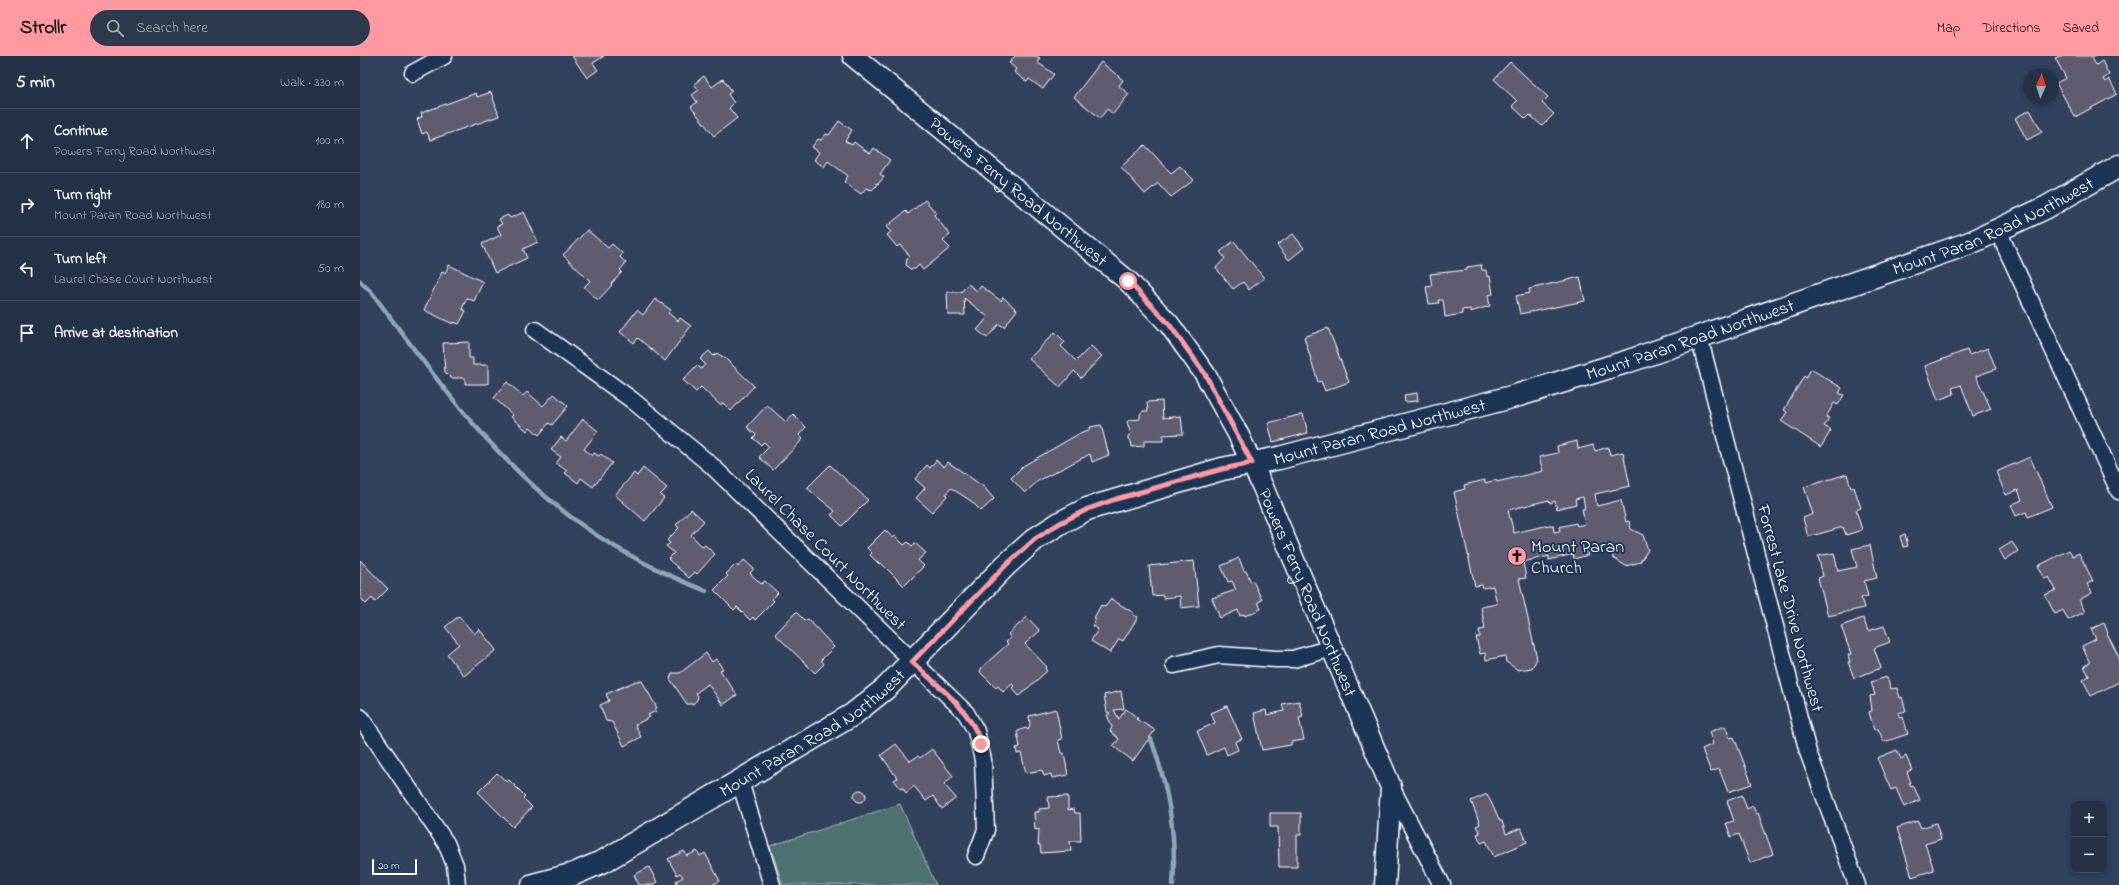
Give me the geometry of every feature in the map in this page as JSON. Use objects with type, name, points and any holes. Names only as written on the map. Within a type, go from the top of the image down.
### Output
[{"type":"main road","name":"Mount Paran Road Northwest","points":[[533,885],[574,874],[604,862],[852,715],[886,688],[1006,565],[1035,539],[1060,523],[1088,509],[1116,499],[1222,469],[1370,435],[1520,395],[1629,361],[1885,274],[1970,243],[2045,208],[2119,166]]},
{"type":"street","points":[[413,73],[444,56]]},
{"type":"street","name":"Powers Ferry Road Northwest","points":[[853,56],[1128,281],[1169,324],[1205,374],[1252,463],[1391,787],[1385,885]]},
{"type":"street","points":[[1998,231],[2119,491]]},
{"type":"street","name":"Laurel Chase Court Northwest","points":[[535,330],[632,400],[711,465],[966,713],[979,737],[983,760],[986,830],[976,856]]},
{"type":"street","name":"Forrest Lake Drive Northwest","points":[[1699,337],[1808,752],[1858,885]]},
{"type":"street","points":[[1174,665],[1219,655],[1276,660],[1293,659],[1332,648]]},
{"type":"street","points":[[360,717],[446,843],[455,865],[457,885]]},
{"type":"street","points":[[740,782],[772,885]]},
{"type":"street","points":[[1391,787],[1442,885]]},
{"type":"green space","points":[[900,804],[936,885],[783,885],[770,846]]},
{"type":"building","points":[[572,56],[604,56],[593,63],[598,70],[587,78]]},
{"type":"building","points":[[1015,56],[1036,56],[1040,58],[1037,62],[1054,74],[1043,89],[1029,79],[1027,82],[1014,72],[1016,69],[1009,63]]},
{"type":"building","points":[[2060,56],[2096,56],[2092,58],[2096,65],[2102,61],[2109,75],[2103,79],[2105,82],[2109,79],[2117,94],[2075,117],[2059,88],[2059,82],[2066,78],[2055,58]]},
{"type":"building","points":[[1101,62],[1123,80],[1119,86],[1129,94],[1113,114],[1107,109],[1100,118],[1074,97]]},
{"type":"building","points":[[1510,62],[1548,97],[1542,103],[1554,114],[1542,126],[1530,115],[1526,119],[1512,106],[1517,101],[1494,79]]},
{"type":"building","points":[[704,76],[712,87],[723,79],[732,91],[728,94],[734,103],[729,108],[737,118],[714,136],[691,107],[697,102],[692,95],[699,90],[694,84]]},
{"type":"building","points":[[491,92],[499,116],[430,140],[427,132],[422,134],[417,119],[422,117],[421,113],[476,93],[477,97]]},
{"type":"building","points":[[2030,110],[2042,132],[2027,140],[2015,118]]},
{"type":"building","points":[[839,121],[852,130],[845,141],[852,145],[854,142],[870,154],[874,148],[890,160],[880,174],[884,177],[878,184],[876,183],[876,186],[872,190],[866,188],[861,194],[844,182],[848,176],[828,161],[824,167],[814,160],[819,152],[812,147],[818,139],[821,140],[826,134],[829,135]]},
{"type":"building","points":[[1145,145],[1171,173],[1180,166],[1194,180],[1171,197],[1158,183],[1145,194],[1121,167]]},
{"type":"building","points":[[925,200],[936,213],[934,215],[950,235],[943,241],[950,248],[923,270],[919,265],[915,269],[910,269],[906,265],[907,259],[910,256],[900,245],[897,247],[887,235],[891,232],[886,227],[906,211],[908,214]]},
{"type":"building","points":[[524,212],[538,242],[523,249],[527,258],[495,273],[482,244],[501,235],[497,226],[502,224],[499,219],[508,215],[510,218]]},
{"type":"building","points":[[587,230],[608,248],[612,244],[623,254],[620,257],[626,263],[620,270],[622,272],[598,300],[584,287],[590,281],[563,255]]},
{"type":"building","points":[[1293,234],[1304,248],[1289,260],[1277,245]]},
{"type":"building","points":[[1234,241],[1264,278],[1249,290],[1243,282],[1233,289],[1216,268],[1225,258],[1220,252]]},
{"type":"building","points":[[449,265],[483,282],[474,301],[467,298],[462,309],[466,311],[459,324],[454,322],[453,324],[424,310],[442,272],[445,273]]},
{"type":"building","points":[[1481,265],[1482,270],[1486,270],[1487,277],[1490,276],[1493,294],[1488,295],[1490,306],[1470,312],[1470,309],[1462,310],[1462,314],[1445,317],[1443,300],[1438,300],[1439,303],[1429,304],[1426,287],[1432,286],[1430,274],[1467,270],[1467,267]]},
{"type":"building","points":[[1580,277],[1585,301],[1520,314],[1516,296],[1530,293],[1529,289]]},
{"type":"building","points":[[968,284],[977,291],[981,286],[1001,301],[1003,297],[1017,310],[1004,327],[999,324],[987,338],[977,330],[988,317],[964,298],[965,315],[948,315],[947,292],[961,292]]},
{"type":"building","points":[[655,299],[671,310],[668,313],[678,321],[680,318],[691,326],[665,361],[638,338],[634,343],[620,332],[637,310],[643,315]]},
{"type":"building","points":[[1328,328],[1349,382],[1325,391],[1321,381],[1318,382],[1304,337]]},
{"type":"building","points":[[1055,332],[1065,342],[1061,346],[1076,361],[1091,346],[1102,356],[1081,378],[1074,371],[1060,387],[1029,359]]},
{"type":"building","points":[[469,342],[469,358],[473,358],[473,365],[488,365],[488,384],[465,384],[465,378],[451,378],[445,372],[443,343]]},
{"type":"building","points":[[1988,348],[1996,369],[1976,376],[1991,409],[1973,416],[1961,385],[1952,388],[1954,394],[1938,400],[1925,366],[1967,350],[1969,355]]},
{"type":"building","points":[[709,351],[714,356],[717,353],[726,359],[754,386],[731,411],[723,403],[720,405],[701,387],[696,392],[683,380],[697,365],[701,369],[705,364],[700,359]]},
{"type":"building","points":[[1811,369],[1842,388],[1839,393],[1844,395],[1838,405],[1834,403],[1826,417],[1829,418],[1824,426],[1831,430],[1821,447],[1781,421],[1787,412],[1784,410],[1804,376],[1806,378]]},
{"type":"building","points":[[507,382],[523,396],[527,392],[543,406],[554,394],[568,406],[552,425],[549,423],[539,435],[530,427],[527,431],[511,417],[513,415],[494,398]]},
{"type":"building","points":[[1417,393],[1418,401],[1405,402],[1404,395]]},
{"type":"building","points":[[1162,401],[1163,418],[1181,416],[1183,434],[1163,435],[1163,441],[1144,441],[1144,446],[1132,447],[1131,441],[1128,439],[1128,436],[1131,434],[1127,422],[1129,420],[1140,419],[1140,414],[1143,411],[1148,411],[1147,402]]},
{"type":"building","points":[[767,405],[786,422],[793,414],[806,427],[799,435],[803,439],[773,470],[759,457],[769,447],[764,442],[761,445],[753,438],[756,435],[747,427]]},
{"type":"building","points":[[1303,414],[1308,433],[1273,442],[1268,423]]},
{"type":"building","points":[[583,419],[598,431],[584,449],[592,456],[594,453],[599,456],[601,454],[612,463],[593,487],[581,478],[578,483],[565,473],[567,471],[556,463],[561,457],[551,450],[561,437],[566,441]]},
{"type":"building","points":[[1101,425],[1109,455],[1092,462],[1090,454],[1038,481],[1025,493],[1011,478],[1023,466],[1082,432],[1089,430],[1090,427]]},
{"type":"building","name":"Mount Paran Church","points":[[1577,441],[1578,449],[1593,445],[1595,451],[1608,447],[1610,455],[1623,452],[1630,486],[1595,494],[1597,506],[1621,500],[1626,522],[1629,521],[1631,529],[1643,535],[1648,550],[1640,562],[1626,566],[1613,558],[1611,545],[1587,550],[1588,555],[1574,559],[1573,554],[1549,560],[1549,556],[1523,562],[1526,578],[1519,579],[1537,659],[1532,668],[1518,670],[1506,662],[1505,656],[1486,660],[1485,653],[1480,654],[1476,637],[1480,637],[1479,630],[1485,629],[1481,607],[1497,604],[1493,586],[1483,588],[1482,585],[1475,586],[1454,492],[1465,489],[1464,485],[1485,480],[1485,483],[1496,480],[1497,482],[1543,471],[1539,457],[1558,453],[1557,446]],"holes":[[[1583,497],[1585,509],[1582,509],[1585,524],[1577,526],[1576,523],[1559,527],[1560,531],[1554,532],[1553,525],[1549,525],[1514,533],[1508,510],[1549,500],[1550,503],[1555,501],[1557,509],[1576,504],[1575,499]]]},
{"type":"building","points":[[2030,457],[2052,507],[2028,517],[2026,512],[2016,516],[2011,505],[2022,500],[2018,490],[2006,495],[1996,472]]},
{"type":"building","points":[[936,460],[944,467],[948,462],[984,487],[994,499],[981,511],[971,501],[951,488],[946,494],[947,496],[932,512],[916,498],[925,488],[915,479],[927,465],[930,468]]},
{"type":"building","points":[[830,465],[868,500],[842,526],[831,515],[835,511],[807,488]]},
{"type":"building","points":[[643,468],[667,488],[660,495],[664,498],[645,521],[615,495],[634,473],[637,476]]},
{"type":"building","points":[[1847,474],[1851,488],[1854,487],[1861,508],[1856,510],[1862,530],[1846,535],[1843,527],[1808,537],[1803,518],[1813,514],[1804,487]]},
{"type":"building","points":[[691,509],[704,521],[691,535],[703,547],[705,545],[715,554],[697,574],[695,572],[689,578],[668,559],[674,553],[666,546],[670,543],[667,540],[679,528],[676,525]]},
{"type":"building","points":[[885,530],[893,538],[895,536],[904,545],[908,542],[912,546],[915,543],[926,553],[918,560],[924,566],[904,586],[881,563],[879,564],[870,555],[872,553],[867,548]]},
{"type":"building","points":[[1905,534],[1908,546],[1903,547],[1900,536]]},
{"type":"building","points":[[2012,542],[2018,551],[2005,560],[1999,550]]},
{"type":"building","points":[[1870,545],[1877,578],[1864,581],[1868,596],[1861,598],[1864,608],[1828,616],[1818,578],[1823,576],[1818,556],[1834,553],[1838,571],[1857,567],[1852,549]]},
{"type":"building","points":[[2069,550],[2073,556],[2079,553],[2093,581],[2087,584],[2092,593],[2079,600],[2085,612],[2068,620],[2063,610],[2055,614],[2045,595],[2056,590],[2049,577],[2045,579],[2038,566]]},
{"type":"building","points":[[1239,558],[1244,571],[1246,571],[1251,582],[1253,581],[1262,600],[1258,602],[1261,609],[1245,616],[1244,614],[1240,616],[1238,610],[1220,618],[1212,598],[1236,590],[1232,581],[1228,582],[1221,566]]},
{"type":"building","points":[[360,560],[388,589],[375,602],[372,598],[366,604],[360,597]]},
{"type":"building","points":[[744,560],[754,569],[750,573],[761,584],[765,581],[778,593],[772,599],[774,601],[755,620],[753,617],[750,620],[737,607],[734,610],[714,590],[728,576],[726,574],[736,564],[738,567]]},
{"type":"building","points":[[1194,561],[1199,606],[1181,608],[1180,596],[1163,598],[1163,595],[1152,596],[1149,566]]},
{"type":"building","points":[[1111,599],[1138,617],[1123,641],[1119,639],[1110,653],[1091,641],[1098,629],[1092,626],[1096,619],[1094,618],[1101,605],[1105,607]]},
{"type":"building","points":[[796,612],[805,621],[808,619],[834,647],[821,660],[824,664],[815,673],[775,634]]},
{"type":"building","points":[[459,616],[474,634],[479,629],[496,650],[464,676],[447,654],[459,644],[445,627]]},
{"type":"building","points":[[1027,617],[1040,631],[1025,644],[1047,667],[1045,669],[1047,671],[1019,696],[1012,688],[1014,686],[1012,684],[1003,692],[998,686],[996,688],[980,672],[982,667],[1008,644],[1006,642],[1011,638],[1008,634]]},
{"type":"building","points":[[1863,618],[1868,631],[1884,626],[1890,642],[1874,648],[1881,668],[1854,678],[1848,662],[1850,662],[1848,655],[1851,654],[1841,626]]},
{"type":"building","points":[[2104,623],[2108,633],[2107,634],[2119,657],[2119,682],[2091,696],[2083,680],[2089,676],[2084,666],[2090,663],[2082,646],[2096,639],[2091,629]]},
{"type":"building","points":[[706,653],[712,662],[716,659],[723,669],[720,670],[737,695],[723,705],[708,684],[696,693],[698,696],[697,700],[693,704],[687,704],[670,679],[672,673],[680,673]]},
{"type":"building","points":[[1887,677],[1891,689],[1897,688],[1900,698],[1902,697],[1906,711],[1898,713],[1900,718],[1903,717],[1908,734],[1884,742],[1878,729],[1874,730],[1869,712],[1872,711],[1870,696],[1875,695],[1871,682]]},
{"type":"building","points":[[636,681],[642,681],[657,708],[655,709],[656,711],[648,715],[650,717],[635,725],[641,737],[624,746],[612,722],[606,721],[600,705],[609,701],[606,694]]},
{"type":"building","points":[[1121,691],[1124,709],[1114,710],[1119,719],[1126,709],[1138,718],[1136,719],[1155,730],[1133,761],[1113,746],[1119,739],[1110,731],[1112,727],[1107,715],[1110,713],[1107,712],[1104,695]]},
{"type":"building","points":[[1299,701],[1303,717],[1299,718],[1304,740],[1291,742],[1291,745],[1262,750],[1254,713],[1266,710],[1267,715],[1284,711],[1282,704]]},
{"type":"building","points":[[1227,706],[1242,739],[1235,742],[1238,750],[1227,755],[1224,747],[1207,755],[1197,731],[1215,723],[1211,713]]},
{"type":"building","points":[[1056,709],[1062,739],[1058,740],[1061,753],[1064,753],[1068,775],[1052,778],[1051,774],[1044,776],[1042,770],[1026,773],[1021,753],[1017,754],[1016,748],[1020,747],[1017,732],[1026,728],[1028,730],[1030,724],[1029,716]]},
{"type":"building","points":[[1725,726],[1730,738],[1734,737],[1752,784],[1728,792],[1719,769],[1711,772],[1702,749],[1713,744],[1709,732]]},
{"type":"building","points":[[896,744],[910,761],[918,756],[920,758],[932,749],[953,776],[944,784],[956,798],[942,809],[933,796],[926,801],[914,786],[906,793],[903,788],[901,789],[894,780],[897,778],[881,755]]},
{"type":"building","points":[[1897,750],[1901,759],[1906,756],[1912,770],[1907,772],[1911,783],[1909,783],[1911,786],[1913,785],[1920,800],[1904,807],[1896,788],[1891,790],[1877,758]]},
{"type":"building","points":[[497,773],[507,782],[509,780],[525,796],[523,798],[532,807],[513,827],[478,792]]},
{"type":"building","points":[[860,790],[864,792],[866,796],[864,800],[860,802],[856,800],[854,796],[856,792]]},
{"type":"building","points":[[1487,794],[1500,821],[1502,821],[1506,834],[1521,828],[1527,842],[1494,857],[1486,841],[1481,843],[1477,834],[1480,833],[1476,826],[1480,824],[1471,801]]},
{"type":"building","points":[[1742,795],[1747,809],[1753,806],[1756,814],[1758,813],[1773,854],[1750,863],[1739,834],[1731,837],[1726,823],[1734,821],[1727,801]]},
{"type":"building","points":[[1068,796],[1068,810],[1074,809],[1075,813],[1080,813],[1081,841],[1070,841],[1071,851],[1041,853],[1040,845],[1038,845],[1039,829],[1035,830],[1034,812],[1039,812],[1039,809],[1049,808],[1048,797]]},
{"type":"building","points":[[1270,813],[1301,813],[1301,835],[1297,835],[1297,867],[1279,867],[1278,827],[1270,827]]},
{"type":"building","points":[[1918,821],[1921,828],[1936,823],[1941,839],[1925,844],[1934,870],[1912,877],[1897,828]]},
{"type":"building","points":[[684,851],[687,856],[697,851],[700,856],[705,853],[720,881],[712,885],[678,885],[676,881],[683,877],[680,873],[677,875],[668,859]]},
{"type":"building","points":[[649,867],[657,882],[652,885],[639,885],[634,875]]},
{"type":"waterway","points":[[360,281],[373,294],[444,389],[470,420],[496,449],[554,504],[586,528],[614,546],[644,563],[706,591]]},
{"type":"waterway","points":[[1151,739],[1162,774],[1170,810],[1174,847],[1173,885]]},
{"type":"place","name":"Mount Paran Church","points":[[1517,556]]},
{"type":"route","points":[[981,744],[970,719],[962,708],[946,695],[912,662],[1006,565],[1035,539],[1060,523],[1088,509],[1116,499],[1222,469],[1252,463],[1205,374],[1169,324],[1128,281]]}]
